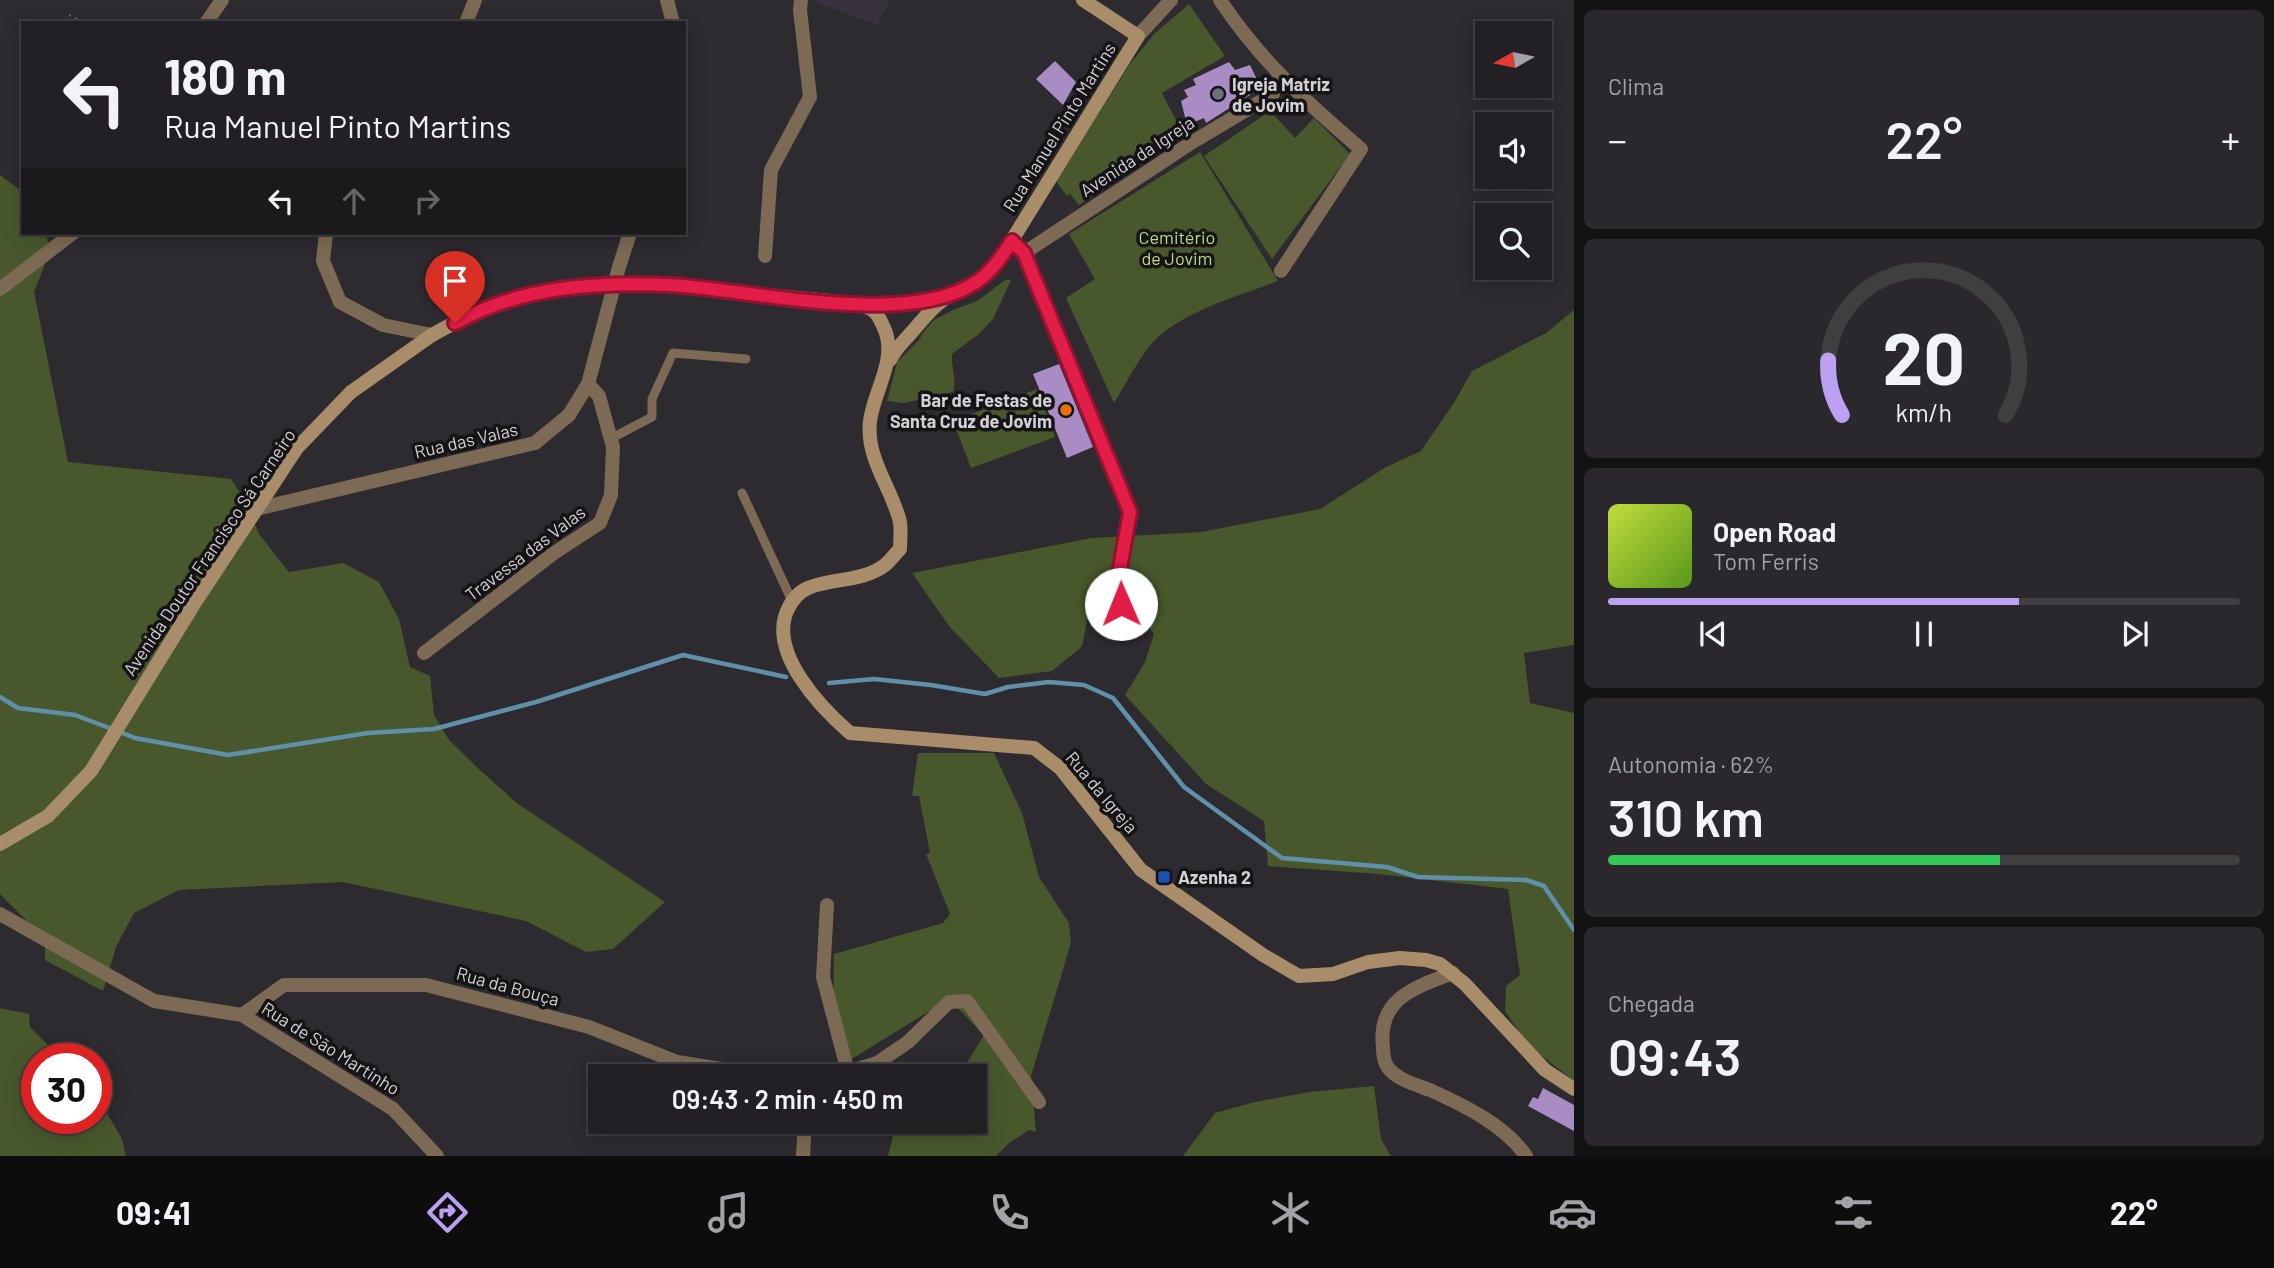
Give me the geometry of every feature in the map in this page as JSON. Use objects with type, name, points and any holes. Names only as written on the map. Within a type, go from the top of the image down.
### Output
[{"type":"street","points":[[207,21],[222,0]]},
{"type":"street","points":[[467,21],[475,0]]},
{"type":"street","points":[[667,0],[672,21]]},
{"type":"street","points":[[765,256],[771,170],[810,97],[801,0]]},
{"type":"street","points":[[1083,0],[1138,36]]},
{"type":"street","name":"Rua Manuel Pinto Martins","points":[[912,331],[928,312],[948,296],[992,269],[1138,36],[1171,0]]},
{"type":"street","points":[[1220,0],[1239,29],[1282,76],[1324,118],[1361,149],[1281,271]]},
{"type":"street","name":"Avenida da Igreja","points":[[1024,253],[1191,142],[1273,94]]},
{"type":"street","points":[[0,289],[70,235]]},
{"type":"street","points":[[326,235],[323,261],[340,302],[383,325],[432,335]]},
{"type":"street","name":"Rua das Valas","points":[[256,509],[534,443],[569,415],[588,384],[629,235]]},
{"type":"street","points":[[1012,241],[1024,253],[1130,512],[1117,585],[1124,623]]},
{"type":"street","name":"Avenida Doutor Francisco Sá Carneiro","points":[[0,845],[48,816],[91,771],[194,604],[297,448],[351,392],[432,335],[478,310],[534,293],[578,286],[674,286],[853,304],[899,304]]},
{"type":"street","name":"Rua Manuel Pinto Martins","points":[[899,304],[948,296]]},
{"type":"street","name":"Avenida Doutor Francisco Sá Carneiro","points":[[853,304],[872,308],[884,327]]},
{"type":"street","points":[[792,601],[806,589],[867,574],[884,565],[900,550],[900,520],[869,444],[871,419],[889,348],[884,327],[885,311],[899,304],[914,310],[916,315],[912,331],[894,351],[885,370]]},
{"type":"street","points":[[884,327],[897,338],[912,331]]},
{"type":"street","name":"Travessa das Valas","points":[[425,653],[554,553],[600,523],[611,495],[613,447],[599,396],[588,384]]},
{"type":"street","name":"Rua da Igreja","points":[[792,601],[783,621],[787,651],[806,687],[850,733],[1034,748],[1060,768],[1141,870],[1263,955],[1299,976],[1333,974],[1368,962],[1399,958],[1440,964],[1453,974],[1545,1070],[1574,1089]]},
{"type":"street","points":[[827,905],[823,977],[839,1064]]},
{"type":"street","name":"Rua de São Martinho","points":[[0,914],[153,1000],[243,1015],[393,1109],[437,1156]]},
{"type":"street","points":[[1453,974],[1411,989],[1395,1002],[1388,1014],[1382,1037],[1386,1064],[1395,1074],[1479,1116],[1518,1145],[1526,1156]]},
{"type":"street","name":"Rua da Bouça","points":[[243,1015],[284,985],[426,985],[589,1027],[677,1062],[690,1064]]},
{"type":"street","points":[[874,1064],[908,1042],[949,1002],[967,1001],[1039,1102]]},
{"type":"street","points":[[803,1156],[804,1134]]},
{"type":"lane","points":[[610,439],[652,417],[652,400],[673,353],[746,359]]},
{"type":"lane","points":[[742,493],[792,601]]},
{"type":"path","points":[[69,15],[81,21]]},
{"type":"shaded area","points":[[810,0],[890,0],[877,25]]},
{"type":"green space","name":"Cemitério de Jovim","points":[[1189,4],[1225,56],[1162,93],[1183,134],[1079,205],[1070,194],[1067,196],[1056,181],[1130,64],[1154,34]]},
{"type":"green space","points":[[1270,111],[1295,138],[1314,118],[1350,154],[1272,259],[1204,156]]},
{"type":"green space","name":"Cemitério de Jovim","points":[[1200,152],[1278,281],[1198,312],[1169,329],[1145,352],[1114,403],[1066,298],[1095,279],[1069,234]]},
{"type":"green space","points":[[0,175],[21,191],[21,235],[46,235],[51,249],[34,292],[68,462],[231,479],[244,499],[259,534],[289,572],[343,563],[379,582],[399,619],[410,667],[430,676],[434,715],[449,740],[518,804],[665,902],[613,949],[586,952],[526,921],[343,882],[179,890],[134,913],[116,947],[103,991],[45,960],[45,939],[0,894]]},
{"type":"green space","points":[[1005,280],[1011,280],[993,319],[980,333],[952,354],[953,392],[904,403],[887,401],[897,362],[934,320],[977,301]]},
{"type":"green space","points":[[1574,310],[1574,645],[1524,653],[1530,703],[1574,713],[1574,1081],[1528,1045],[1505,1011],[1506,986],[1520,975],[1508,889],[1378,874],[1268,866],[1264,821],[1206,784],[1125,695],[1145,662],[1154,634],[1136,613],[1123,605],[1096,597],[1079,649],[1052,671],[999,678],[949,626],[912,573],[1092,538],[1201,532],[1320,509],[1386,467],[1421,451],[1472,371],[1546,333]]},
{"type":"green space","points":[[1037,389],[1055,437],[971,468],[953,421]]},
{"type":"green space","points":[[918,753],[994,753],[1022,813],[1039,877],[1069,923],[1071,943],[1031,1076],[1036,1132],[1029,1130],[1009,1143],[996,1156],[888,1156],[894,1134],[987,1134],[987,1064],[966,1064],[984,1035],[949,999],[850,1060],[833,1009],[834,954],[943,923],[950,914],[926,854],[930,853],[919,796],[912,796]]},
{"type":"green space","points":[[0,1008],[29,1014],[30,1027],[46,1043],[21,1043],[21,1134],[112,1134],[112,1122],[122,1139],[126,1156],[0,1156]]},
{"type":"green space","points":[[1374,1086],[1381,1139],[1391,1156],[1183,1156],[1215,1113],[1309,1092]]},
{"type":"building","points":[[1055,61],[1076,82],[1063,105],[1036,79]]},
{"type":"building","name":"Igreja Matriz de Jovim","points":[[1229,62],[1235,70],[1250,65],[1261,88],[1206,123],[1204,118],[1187,125],[1181,101],[1188,97],[1184,90],[1196,85],[1193,79]]},
{"type":"building","name":"Bar de Festas de Santa Cruz de Jovim","points":[[1059,364],[1093,447],[1067,458],[1033,374]]},
{"type":"building","points":[[1543,1088],[1574,1105],[1574,1131],[1528,1106],[1533,1097],[1538,1099]]},
{"type":"waterway","points":[[120,732],[135,738],[228,755],[368,733],[434,729],[536,702],[683,655],[786,677]]},
{"type":"waterway","points":[[829,683],[874,679],[985,694],[1008,687],[1049,682],[1084,685],[1113,698],[1184,787],[1282,858],[1387,867],[1418,877],[1526,880],[1544,886],[1574,930]]},
{"type":"waterway","points":[[0,697],[18,708],[75,715],[112,729]]},
{"type":"place","name":"Igreja Matriz de Jovim","points":[[1218,94]]},
{"type":"place","name":"Bar de Festas de Santa Cruz de Jovim","points":[[1066,410]]},
{"type":"place","name":"Azenha 2","points":[[1164,877]]},
{"type":"route","points":[[455,323],[478,310],[534,293],[591,285],[674,286],[872,305],[926,302],[961,291],[976,282],[992,269],[1012,241],[1024,253],[1130,512],[1117,585],[1121,604]]}]
